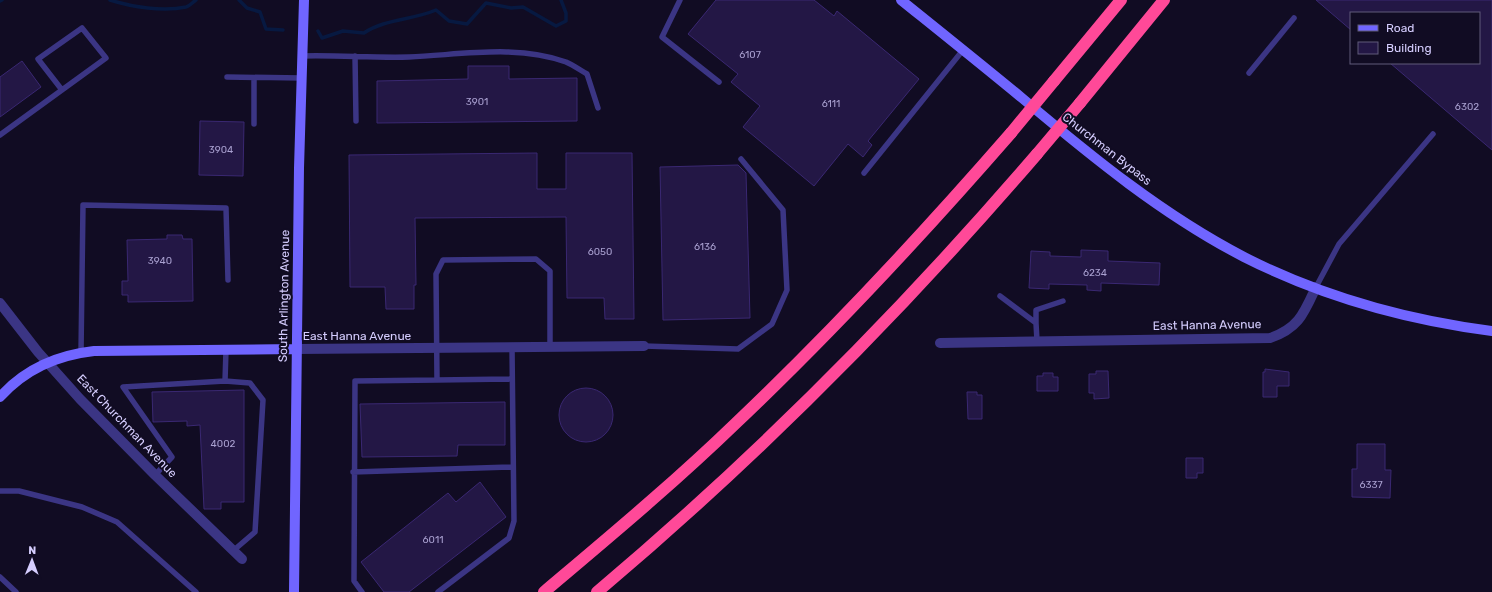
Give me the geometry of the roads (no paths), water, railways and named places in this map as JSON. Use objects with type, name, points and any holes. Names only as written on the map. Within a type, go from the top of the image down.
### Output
[{"type":"highway","points":[[544,592],[681,474],[785,376],[916,239],[1011,133],[1121,0]]},
{"type":"highway","points":[[597,592],[705,497],[809,398],[939,264],[1037,154],[1164,0]]},
{"type":"street","name":"South Arlington Avenue","points":[[294,592],[296,349],[304,0]]},
{"type":"street","name":"Churchman Bypass","points":[[901,0],[1087,152],[1160,206],[1244,257],[1316,287]]},
{"type":"street","points":[[1316,287],[1364,303],[1411,316],[1492,332]]},
{"type":"street","name":"East Hanna Avenue","points":[[940,343],[1270,338],[1294,326],[1300,319],[1316,287]]},
{"type":"street","name":"East Churchman Avenue","points":[[0,303],[47,362],[80,398],[155,475],[242,559]]},
{"type":"street","name":"East Hanna Avenue","points":[[0,397],[23,376],[47,362],[81,353],[296,349],[644,346]]},
{"type":"lane","points":[[680,0],[662,37],[719,82]]},
{"type":"lane","points":[[1249,73],[1294,18]]},
{"type":"lane","points":[[0,135],[62,90],[106,58],[82,28],[38,59],[62,90]]},
{"type":"lane","points":[[864,173],[963,50]]},
{"type":"lane","points":[[302,56],[408,57],[497,53],[542,55],[567,62],[587,74],[598,108]]},
{"type":"lane","points":[[355,56],[356,121]]},
{"type":"lane","points":[[227,77],[302,78]]},
{"type":"lane","points":[[254,78],[254,124]]},
{"type":"lane","points":[[1316,287],[1339,244],[1433,134]]},
{"type":"lane","points":[[644,346],[738,349],[772,324],[787,290],[783,210],[741,159]]},
{"type":"lane","points":[[81,353],[82,205],[226,208],[228,280]]},
{"type":"lane","points":[[437,380],[436,274],[442,260],[536,259],[550,271],[550,347]]},
{"type":"lane","points":[[1000,296],[1036,323]]},
{"type":"lane","points":[[1036,341],[1036,310],[1063,301]]},
{"type":"lane","points":[[438,592],[509,538],[514,521],[512,348]]},
{"type":"lane","points":[[225,381],[226,350]]},
{"type":"lane","points":[[362,592],[354,581],[353,472],[355,381],[512,379]]},
{"type":"lane","points":[[155,475],[172,457],[123,387],[225,381],[250,384],[263,400],[255,532],[234,550]]},
{"type":"lane","points":[[353,472],[514,467]]},
{"type":"lane","points":[[0,491],[19,492],[82,507],[117,522],[196,592]]},
{"type":"lane","points":[[0,577],[16,592]]},
{"type":"waterway","points":[[110,0],[138,7],[158,9],[186,7],[196,0]]},
{"type":"waterway","points":[[239,0],[247,8],[260,12],[266,29],[283,30]]},
{"type":"waterway","points":[[318,31],[322,38],[343,31],[364,33],[380,25],[436,10],[449,21],[467,24],[486,3],[511,8],[523,7],[556,26],[566,21],[566,13],[561,0]]}]
